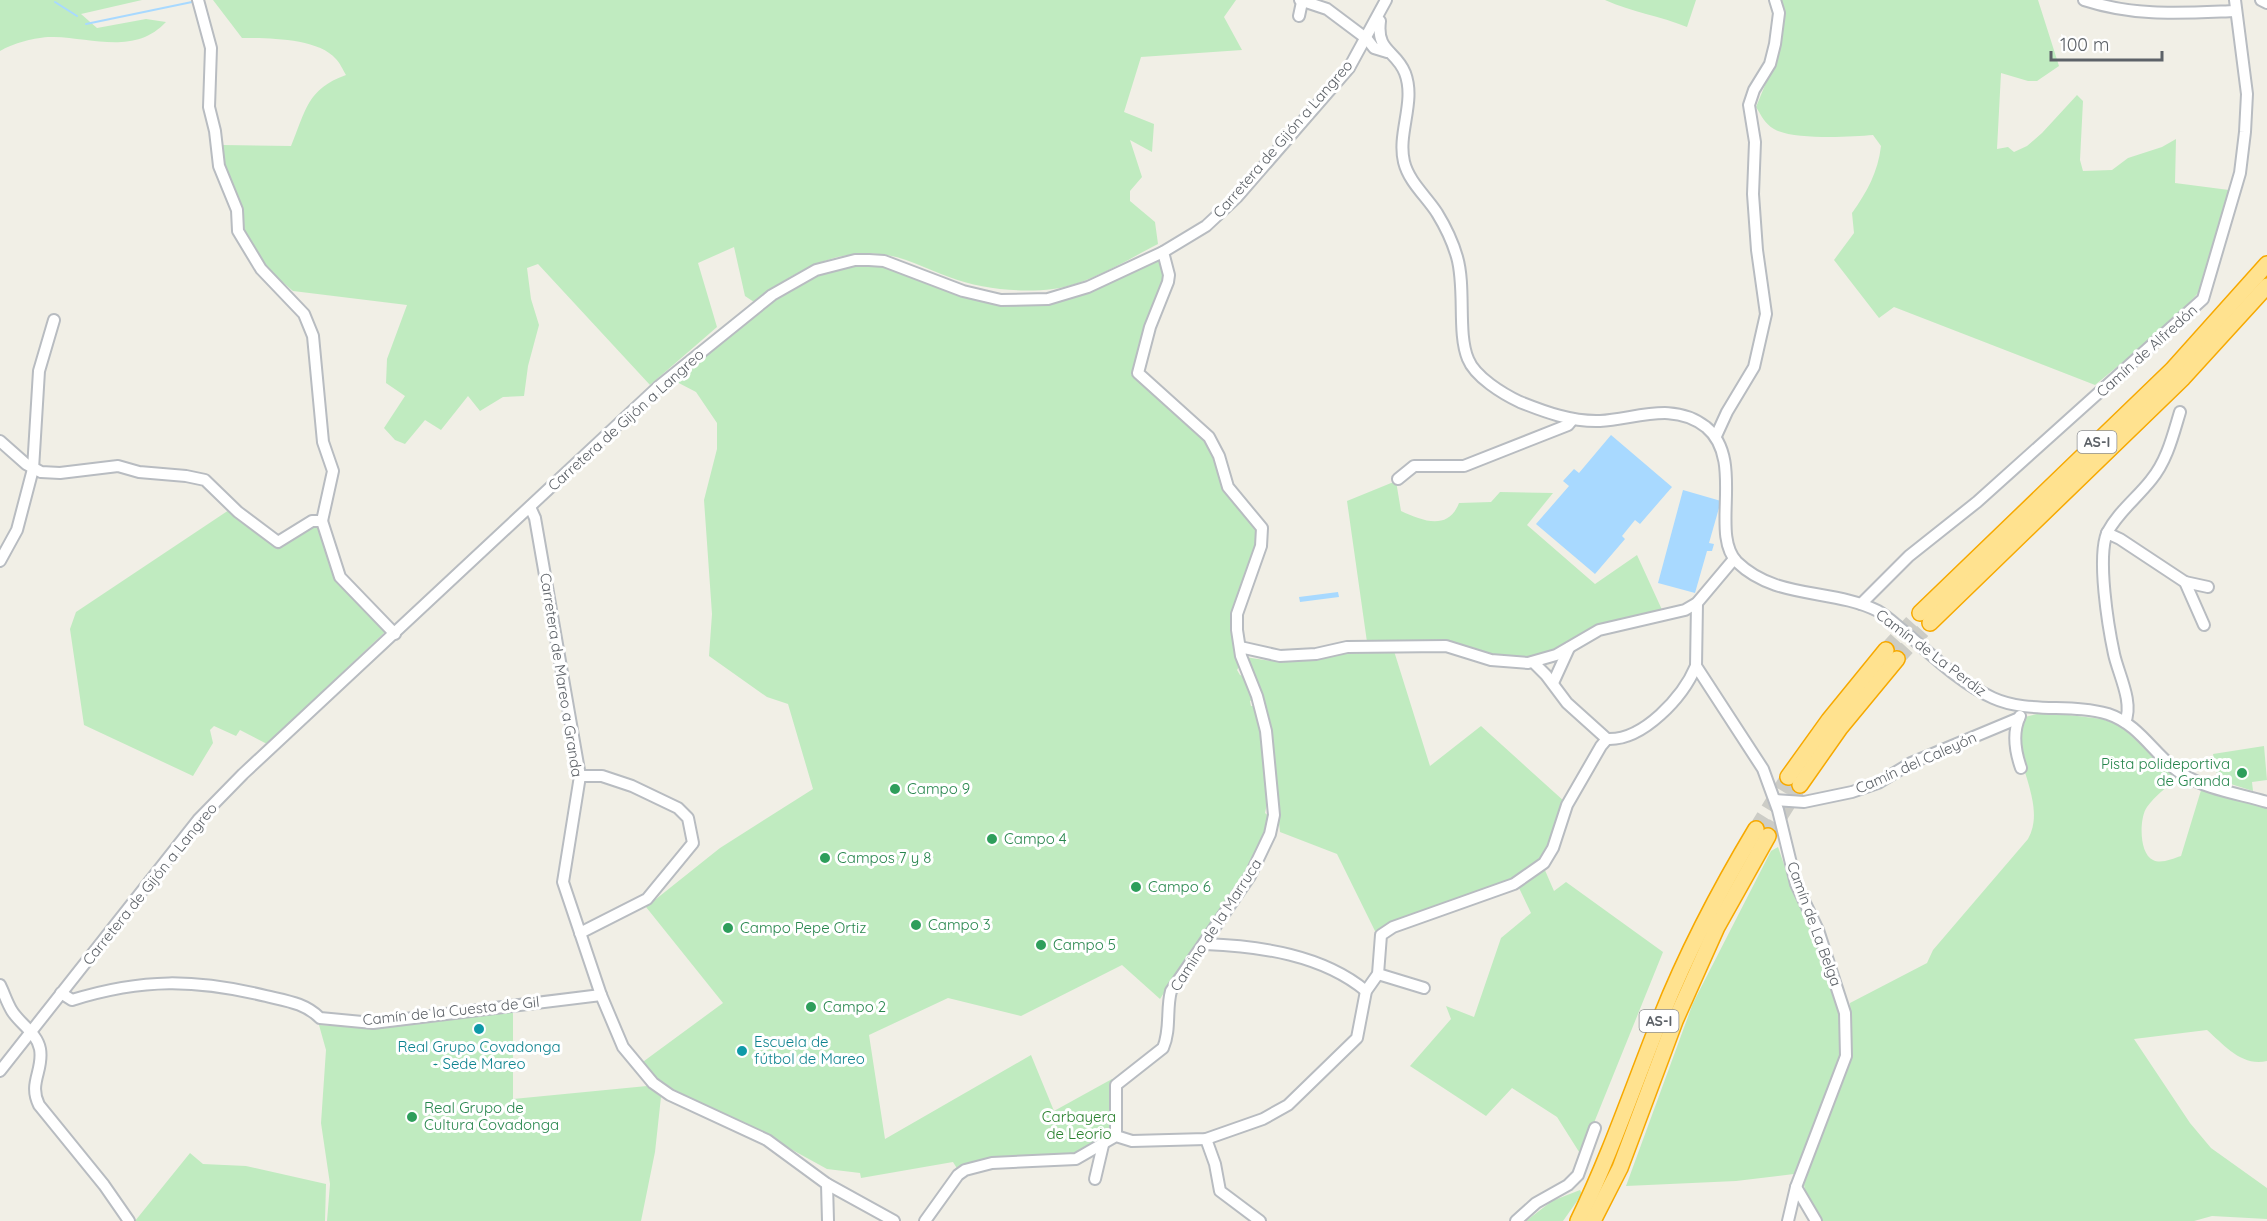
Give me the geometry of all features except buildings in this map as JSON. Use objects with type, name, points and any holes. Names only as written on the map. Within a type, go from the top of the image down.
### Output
[{"type":"highway","name":"AS-I","points":[[2267,264],[2172,370],[1925,618],[2183,378],[2267,286]]},
{"type":"highway","points":[[1794,781],[1840,728],[1892,655]]},
{"type":"highway","name":"AS-I","points":[[1593,1221],[1613,1165],[1674,1021],[1762,832]]},
{"type":"highway","name":"AS-I","points":[[1578,1221],[1613,1165]]},
{"type":"highway","points":[[1571,1221],[1613,1165]]},
{"type":"highway","points":[[1600,1221],[1613,1165]]},
{"type":"street","points":[[198,0],[211,48],[209,107],[215,131],[219,166],[237,210],[238,231],[261,269],[304,314],[313,336],[323,442],[333,471],[322,521],[340,577],[396,634]]},
{"type":"street","name":"Carretera de Gijón a Langreo","points":[[0,1071],[198,820],[243,774],[396,634],[658,387],[772,295],[816,270],[855,260],[884,261],[963,291],[1001,300],[1048,298],[1088,287],[1162,252],[1206,226],[1237,197],[1349,68],[1367,39],[1386,0]]},
{"type":"street","points":[[1716,436],[1727,412],[1754,367],[1766,314],[1757,250],[1753,194],[1755,142],[1749,105],[1754,90],[1770,64],[1775,44],[1779,13],[1775,0]]},
{"type":"street","points":[[2085,0],[2119,10],[2148,14],[2236,6]]},
{"type":"street","points":[[2261,0],[2267,3]]},
{"type":"street","points":[[1240,647],[1280,656],[1316,654],[1347,647],[1446,646],[1491,660],[1533,662],[1569,648],[1599,630],[1685,610],[1697,603],[1734,559],[1728,546],[1725,469],[1716,436],[1702,424],[1681,414],[1665,412],[1599,421],[1554,415],[1504,394],[1470,364],[1466,354],[1458,261],[1438,215],[1411,178],[1404,164],[1402,148],[1408,96],[1406,75],[1397,59],[1327,9],[1301,1],[1299,16]]},
{"type":"street","name":"Camín de Alfredón","points":[[1861,604],[1909,556],[1977,502],[2203,299],[2240,173],[2245,132],[2247,94],[2236,6]]},
{"type":"street","points":[[1380,14],[1378,33],[1383,49]]},
{"type":"street","points":[[1349,68],[1372,51],[1383,49]]},
{"type":"street","name":"Camino de la Marruca","points":[[1116,1136],[1116,1085],[1163,1048],[1167,1040],[1168,1003],[1171,991],[1205,944],[1263,851],[1274,815],[1264,721],[1240,647],[1237,614],[1262,546],[1262,528],[1228,487],[1219,456],[1209,437],[1138,373],[1150,327],[1168,282],[1169,275],[1162,252]]},
{"type":"street","points":[[0,561],[17,530],[33,469],[39,371],[54,321]]},
{"type":"street","points":[[2125,722],[2127,703],[2114,654],[2108,616],[2103,552],[2107,533],[2114,519],[2152,479],[2164,459],[2180,412]]},
{"type":"street","points":[[1398,479],[1414,466],[1464,466],[1568,425],[1573,419]]},
{"type":"street","points":[[0,441],[33,469],[60,473],[118,466],[139,472],[205,480],[238,512],[278,542],[312,521],[322,521]]},
{"type":"street","name":"Carretera de Mareo a Granda","points":[[530,507],[536,518],[580,776],[563,873],[565,891],[623,1047],[653,1083],[670,1095],[767,1140],[827,1184],[894,1221]]},
{"type":"street","points":[[2107,533],[2185,582],[2208,587]]},
{"type":"street","name":"Camín de La Perdiz","points":[[1734,559],[1766,583],[1789,590],[1861,604],[1882,613],[1953,673],[1991,698],[2025,706],[2097,712],[2125,722],[2180,773],[2267,802]]},
{"type":"street","points":[[2185,582],[2204,625]]},
{"type":"street","points":[[1533,662],[1567,703],[1607,739],[1625,740],[1651,724],[1689,680],[1696,666],[1697,603]]},
{"type":"street","points":[[1552,683],[1569,648]]},
{"type":"street","name":"Camín de La Belga","points":[[1696,666],[1763,769],[1775,800],[1792,874],[1818,930],[1843,1002],[1847,1037],[1844,1064],[1796,1187],[1788,1221]]},
{"type":"street","points":[[2021,768],[2016,753],[2015,731],[2025,706]]},
{"type":"street","name":"Camín del Caleyón","points":[[1775,800],[1804,802],[1852,792],[1878,783],[1911,763],[2019,718]]},
{"type":"street","points":[[1076,1160],[1116,1136],[1132,1140],[1206,1140],[1263,1119],[1288,1105],[1357,1038],[1366,991],[1378,974],[1379,938],[1384,932],[1514,884],[1544,863],[1553,848],[1567,805],[1607,739]]},
{"type":"street","points":[[580,776],[602,776],[632,786],[678,808],[688,818],[693,843],[647,899],[580,933]]},
{"type":"street","points":[[1205,944],[1247,946],[1288,955],[1339,971],[1366,991]]},
{"type":"street","points":[[1378,974],[1424,988]]},
{"type":"street","name":"Camín de la Cuesta de Gil","points":[[61,993],[72,1000],[103,990],[145,983],[193,982],[240,989],[309,1006],[320,1018],[373,1023],[602,995]]},
{"type":"street","points":[[0,985],[11,1010],[22,1025],[31,1031],[40,1046],[35,1097],[129,1221]]},
{"type":"street","points":[[1516,1221],[1536,1203],[1568,1185],[1578,1175],[1595,1128]]},
{"type":"street","points":[[1206,1140],[1215,1164],[1220,1191],[1260,1221]]},
{"type":"street","points":[[925,1221],[958,1175],[965,1170],[992,1163],[1076,1160],[1091,1164],[1096,1175],[1103,1145]]},
{"type":"street","points":[[827,1184],[828,1221]]},
{"type":"street","points":[[1796,1187],[1816,1221]]},
{"type":"green space","points":[[0,0],[142,0],[81,14],[97,28],[146,19],[166,22],[154,32],[127,42],[48,37],[19,43],[0,51]]},
{"type":"green space","points":[[213,0],[1236,0],[1224,17],[1242,50],[1141,57],[1124,112],[1154,124],[1152,152],[1130,140],[1142,177],[1130,191],[1130,201],[1155,222],[1158,244],[1107,271],[1066,287],[1014,290],[961,281],[897,257],[861,254],[844,256],[812,266],[797,273],[754,302],[745,296],[734,247],[698,263],[717,327],[650,385],[538,264],[527,268],[531,299],[539,325],[528,366],[524,396],[503,397],[480,411],[468,396],[441,430],[425,420],[405,444],[395,440],[384,428],[405,396],[386,383],[387,359],[407,305],[293,291],[266,268],[249,241],[241,220],[238,196],[224,169],[223,145],[291,146],[305,111],[315,94],[346,75],[336,59],[317,47],[292,41],[242,38]]},
{"type":"green space","points":[[1605,0],[1696,0],[1687,27]]},
{"type":"green space","points":[[1778,0],[2038,0],[2059,66],[2037,81],[2028,81],[2001,73],[1997,149],[2008,147],[2014,152],[2027,146],[2077,95],[2083,101],[2080,160],[2083,171],[2112,170],[2128,158],[2162,147],[2176,139],[2175,183],[2229,190],[2201,290],[2169,324],[2095,385],[1894,307],[1879,318],[1834,260],[1854,233],[1852,213],[1871,181],[1881,146],[1873,135],[1822,137],[1794,135],[1768,125],[1756,107],[1777,56]]},
{"type":"green space","name":"Carbayera de Leorio","points":[[1160,257],[1165,270],[1164,281],[1131,374],[1209,444],[1228,494],[1255,524],[1260,538],[1237,596],[1239,598],[1230,631],[1235,634],[1240,665],[1237,670],[1240,675],[1246,677],[1254,699],[1250,701],[1251,706],[1257,706],[1268,799],[1265,813],[1270,817],[1265,838],[1241,886],[1160,999],[1122,965],[1021,1016],[948,998],[869,1035],[885,1139],[1031,1055],[1054,1111],[1112,1079],[1111,1116],[1105,1137],[1075,1154],[958,1170],[953,1162],[861,1178],[860,1173],[827,1169],[758,1131],[665,1088],[640,1064],[723,1003],[646,907],[720,848],[813,789],[788,704],[767,697],[709,656],[712,614],[704,500],[717,449],[717,423],[696,392],[673,380],[770,303],[817,274],[852,266],[885,266],[987,302],[1016,305],[1042,304]]},
{"type":"green space","points":[[1396,481],[1401,511],[1434,521],[1448,517],[1459,503],[1491,502],[1500,492],[1553,493],[1527,525],[1595,584],[1637,555],[1663,612],[1527,659],[1367,642],[1347,501]]},
{"type":"green space","points":[[229,510],[277,549],[307,528],[321,525],[329,558],[387,630],[267,744],[240,730],[236,736],[214,726],[210,730],[213,743],[193,776],[84,725],[70,629],[76,612]]},
{"type":"green space","points":[[1365,651],[1394,651],[1430,766],[1481,726],[1565,802],[1544,857],[1513,880],[1379,931],[1375,931],[1337,854],[1280,832],[1271,745],[1245,657],[1290,661]]},
{"type":"green space","points":[[2044,712],[2102,719],[2118,724],[2179,779],[2157,795],[2144,812],[2143,843],[2145,851],[2153,860],[2170,860],[2181,856],[2202,787],[2267,808],[2267,1061],[2249,1061],[2242,1058],[2207,1030],[2134,1039],[2190,1123],[2211,1148],[2267,1188],[2267,1219],[2212,1216],[2194,1221],[1821,1221],[1807,1198],[1804,1185],[1816,1141],[1852,1057],[1850,1003],[1927,963],[1933,950],[2028,839],[2033,824],[2034,808],[2022,760],[2019,730],[2025,717]]},
{"type":"green space","name":"Pista polideportiva de Granda","points":[[2264,746],[2267,780],[2252,782],[2253,791],[2218,780],[2213,754]]},
{"type":"green space","points":[[1778,847],[1789,879],[1813,928],[1840,1007],[1843,1048],[1839,1065],[1794,1174],[1736,1181],[1626,1186],[1693,1003],[1771,851]]},
{"type":"green space","points":[[1544,868],[1554,891],[1566,882],[1663,952],[1581,1155],[1557,1117],[1512,1088],[1486,1116],[1410,1066],[1451,1019],[1446,1006],[1474,1017],[1501,938],[1531,913],[1519,888]]},
{"type":"green space","name":"Real Grupo de Cultura Covadonga","points":[[513,1010],[513,1099],[647,1086],[661,1097],[655,1152],[641,1221],[327,1221],[330,1184],[321,1123],[326,1050],[319,1025],[377,1028]]},
{"type":"green space","points":[[190,1153],[203,1164],[246,1166],[326,1184],[325,1221],[135,1221]]},
{"type":"green space","points":[[1580,1190],[1582,1194],[1563,1221],[1526,1221],[1552,1201]]},
{"type":"water","points":[[1611,435],[1672,487],[1640,524],[1635,520],[1622,536],[1625,539],[1595,574],[1536,524],[1569,486],[1563,481],[1574,469],[1579,473]]},
{"type":"water","points":[[1683,490],[1721,501],[1709,543],[1714,544],[1712,551],[1707,551],[1695,593],[1658,583]]},
{"type":"water","points":[[1338,592],[1339,597],[1300,602],[1299,597]]},
{"type":"waterway","points":[[55,2],[77,16]]},
{"type":"waterway","points":[[86,24],[192,2]]},
{"type":"tunnel","points":[[1886,650],[1920,613]]},
{"type":"tunnel","points":[[1897,659],[1930,623]]},
{"type":"tunnel","points":[[1756,829],[1788,777]]},
{"type":"tunnel","points":[[1768,836],[1800,785]]},
{"type":"place","name":"Pista polideportiva de Granda","points":[[2242,773]]},
{"type":"place","name":"Campo 9","points":[[895,789]]},
{"type":"place","name":"Campo 4","points":[[992,839]]},
{"type":"place","name":"Campos 7 y 8","points":[[825,858]]},
{"type":"place","name":"Campo 6","points":[[1136,887]]},
{"type":"place","name":"Campo 3","points":[[916,925]]},
{"type":"place","name":"Campo Pepe Ortiz","points":[[728,928]]},
{"type":"place","name":"Campo 5","points":[[1041,945]]},
{"type":"place","name":"Campo 2","points":[[811,1007]]},
{"type":"place","name":"Real Grupo Covadonga - Sede Mareo","points":[[479,1029]]},
{"type":"place","name":"Escuela de fútbol de Mareo","points":[[742,1051]]},
{"type":"place","name":"Real Grupo de Cultura Covadonga","points":[[412,1117]]}]
